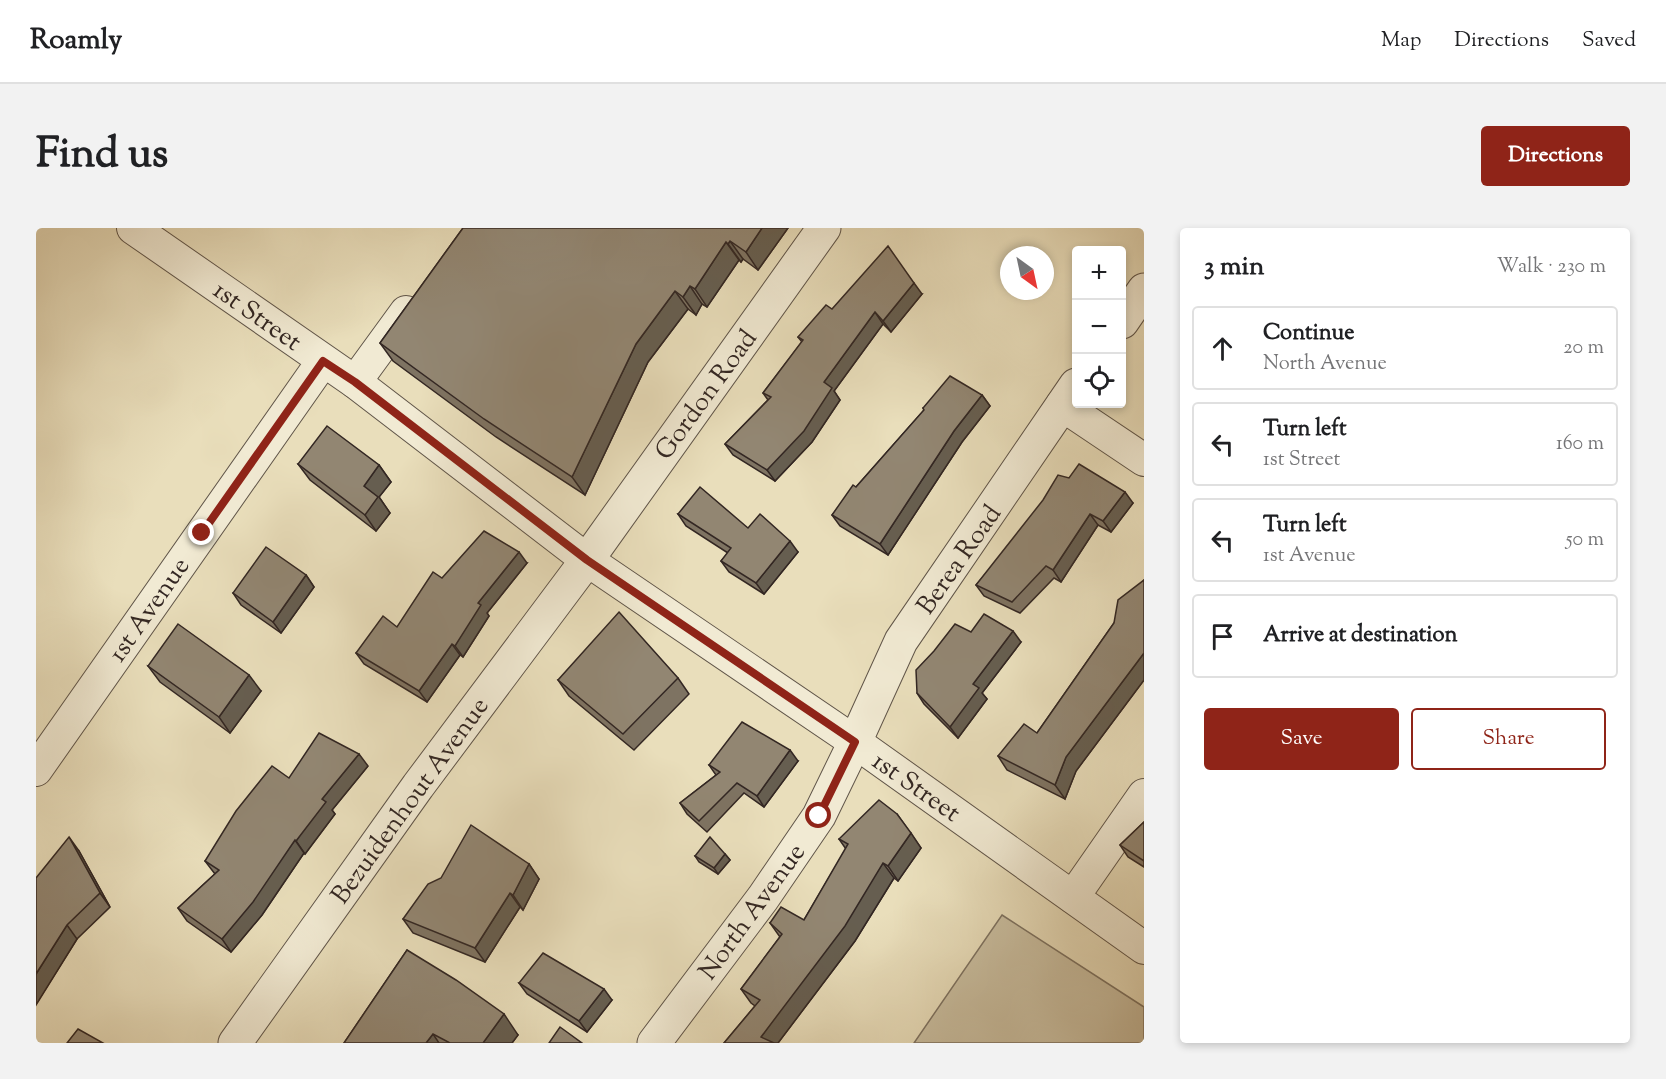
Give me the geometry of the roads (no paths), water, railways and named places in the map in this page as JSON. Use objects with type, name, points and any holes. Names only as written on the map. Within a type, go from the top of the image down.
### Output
[{"type":"street","name":"1st Street","points":[[133,228],[355,382],[587,560],[855,742],[1144,948]]},
{"type":"street","name":"Gordon Road","points":[[587,560],[824,228]]},
{"type":"street","points":[[355,382],[424,286]]},
{"type":"street","points":[[1126,316],[1144,290]]},
{"type":"street","name":"1st Avenue","points":[[36,770],[323,361]]},
{"type":"street","points":[[1069,395],[1144,460]]},
{"type":"street","name":"Berea Road","points":[[855,742],[901,641],[1069,395]]},
{"type":"street","name":"Bezuidenhout Avenue","points":[[234,1043],[418,786],[587,560]]},
{"type":"street","name":"North Avenue","points":[[654,1043],[763,898],[819,816],[855,742]]},
{"type":"street","points":[[1073,897],[1144,795]]}]
